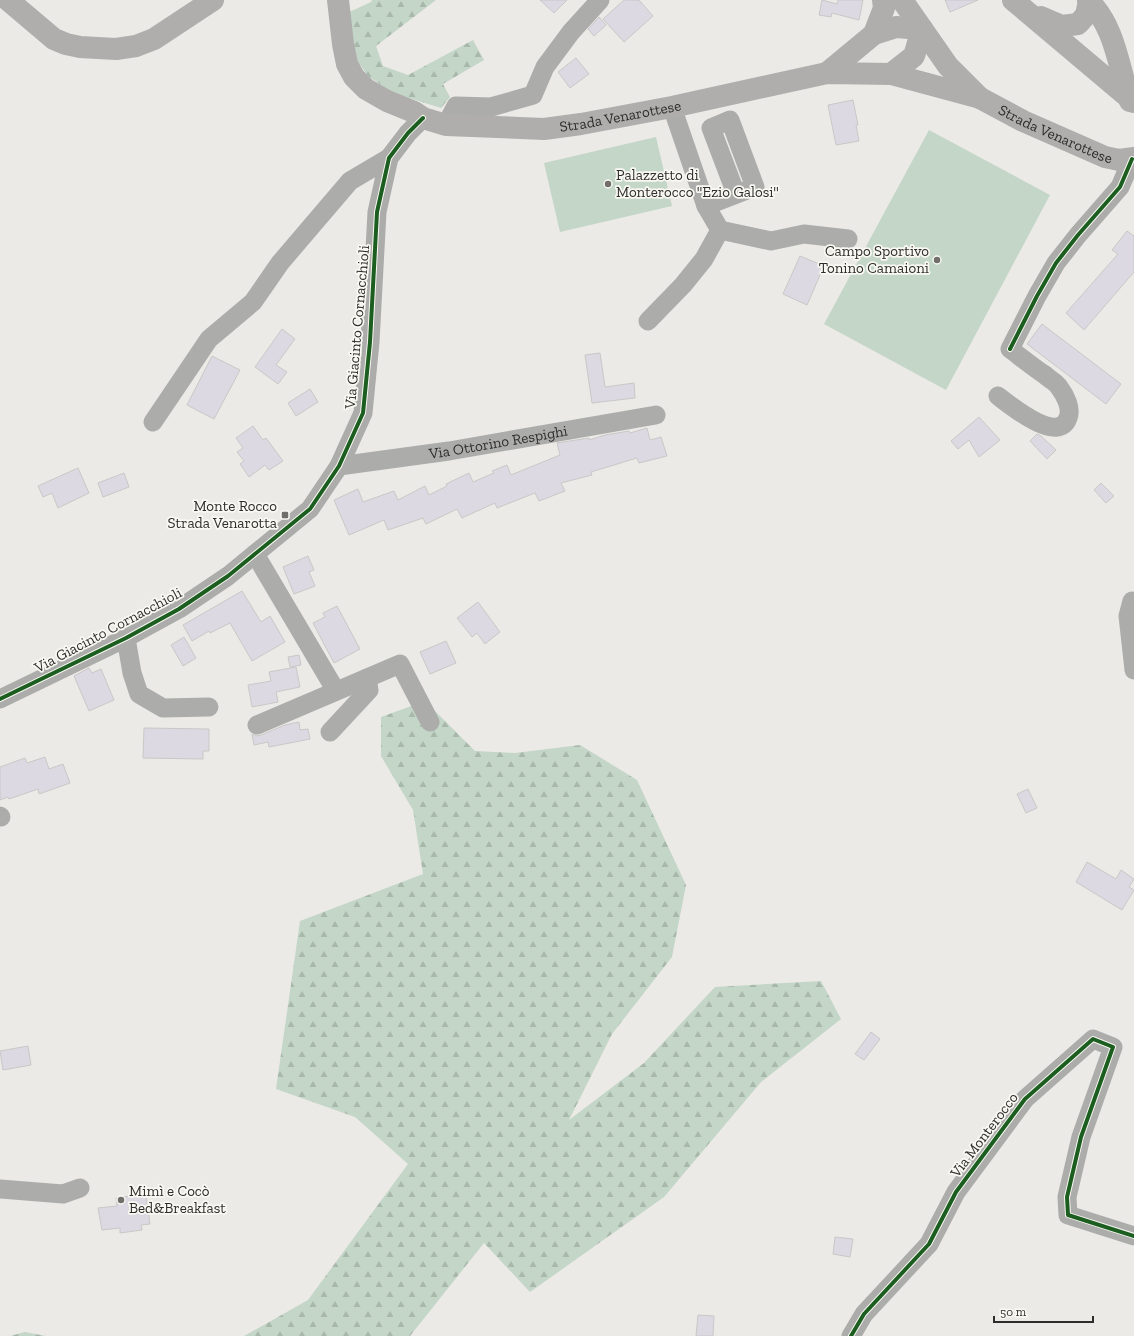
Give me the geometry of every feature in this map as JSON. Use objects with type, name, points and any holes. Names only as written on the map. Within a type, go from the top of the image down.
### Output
[{"type":"main road","points":[[8,0],[54,39],[66,44],[80,47],[116,49],[136,46],[154,39],[213,0]]},
{"type":"main road","name":"Strada Venarottese","points":[[338,0],[347,64],[354,77],[366,89],[387,101],[418,115],[446,125],[544,129],[581,124],[672,107],[827,73],[891,74],[980,98],[1023,121],[1105,157],[1119,160],[1134,158]]},
{"type":"main road","name":"Strada Venarottese","points":[[874,34],[884,8],[883,0]]},
{"type":"main road","name":"Strada Venarottese","points":[[902,0],[948,66],[980,98]]},
{"type":"main road","points":[[1019,5],[1062,26],[1078,24],[1086,16],[1089,0]]},
{"type":"main road","points":[[1089,0],[1099,11],[1107,25],[1133,104]]},
{"type":"main road","points":[[1019,5],[1133,104]]},
{"type":"main road","name":"Strada Venarottese","points":[[827,73],[874,34],[896,27],[922,28]]},
{"type":"main road","points":[[891,74],[914,56],[922,28]]},
{"type":"street","points":[[446,125],[456,106],[491,107],[533,95],[545,67],[571,32],[600,0]]},
{"type":"street","points":[[672,107],[706,206],[720,230],[771,241],[804,234],[848,239]]},
{"type":"street","name":"Via Giacinto Cornacchioli","points":[[0,699],[126,638],[180,609],[228,576],[310,509],[339,466],[363,412],[370,342],[377,212],[389,158],[408,133],[418,115]]},
{"type":"street","points":[[153,422],[209,340],[253,302],[280,263],[350,181],[389,158]]},
{"type":"street","points":[[998,396],[1028,418],[1053,427],[1062,426],[1067,421],[1069,414],[1067,401],[1058,386],[1010,349],[1056,263],[1078,235],[1120,187],[1134,158]]},
{"type":"street","points":[[706,206],[736,194]]},
{"type":"street","points":[[648,321],[683,285],[704,259],[720,230]]},
{"type":"street","name":"Via Ottorino Respighi","points":[[339,466],[449,450],[656,415]]},
{"type":"street","points":[[255,554],[336,691]]},
{"type":"street","points":[[1134,602],[1132,601],[1128,616],[1134,670]]},
{"type":"street","points":[[126,638],[132,672],[139,694],[163,708],[209,707]]},
{"type":"street","points":[[257,726],[400,664],[430,722]]},
{"type":"street","points":[[330,732],[369,690],[367,678]]},
{"type":"street","name":"Via Monterocco","points":[[850,1336],[864,1314],[928,1244],[956,1192],[1025,1099],[1093,1039],[1113,1048],[1081,1137],[1067,1197],[1068,1215],[1134,1236]]},
{"type":"street","points":[[0,1189],[64,1194],[80,1188]]},
{"type":"green space","points":[[372,0],[436,0],[376,46],[383,66],[408,75],[473,40],[484,60],[443,84],[450,97],[441,108],[393,93],[368,76],[356,59],[345,14],[371,2]]},
{"type":"green space","name":"Campo Sportivo Tonino Camaioni","points":[[929,130],[1050,195],[946,390],[824,324]]},
{"type":"green space","name":"Palazzetto di Monterocco \"Ezio Galosi\"","points":[[656,137],[672,206],[560,232],[544,163]]},
{"type":"green space","points":[[425,701],[475,751],[515,753],[580,745],[637,780],[686,885],[672,957],[612,1034],[569,1120],[644,1063],[715,987],[821,981],[841,1019],[761,1082],[664,1197],[530,1292],[484,1243],[410,1336],[244,1336],[308,1300],[408,1164],[355,1117],[276,1089],[300,921],[423,874],[413,810],[381,756],[381,717]]},
{"type":"green space","points":[[25,1332],[46,1336],[10,1336]]},
{"type":"building","points":[[540,0],[567,0],[554,13]]},
{"type":"building","points":[[624,0],[639,0],[653,16],[624,42],[603,19]]},
{"type":"building","points":[[822,0],[837,4],[838,0],[863,0],[859,20],[832,13],[831,17],[819,15]]},
{"type":"building","points":[[945,0],[978,0],[950,12]]},
{"type":"building","points":[[599,17],[606,25],[594,36],[588,29]]},
{"type":"building","points":[[576,58],[589,74],[570,88],[558,72]]},
{"type":"building","points":[[853,100],[858,125],[856,125],[859,141],[836,145],[828,105]]},
{"type":"building","points":[[1127,231],[1134,236],[1134,272],[1084,330],[1066,313],[1118,254],[1112,250]]},
{"type":"building","points":[[800,256],[824,266],[807,305],[783,294]]},
{"type":"building","points":[[1042,324],[1121,384],[1106,404],[1027,344]]},
{"type":"building","points":[[282,329],[295,339],[276,365],[287,372],[278,384],[255,367]]},
{"type":"building","points":[[600,353],[605,387],[634,383],[635,398],[592,403],[585,355]]},
{"type":"building","points":[[212,356],[240,370],[214,419],[187,405]]},
{"type":"building","points":[[310,389],[318,402],[296,416],[288,403]]},
{"type":"building","points":[[979,417],[1000,440],[979,457],[969,440],[958,449],[951,441]]},
{"type":"building","points":[[253,426],[263,440],[266,438],[283,461],[269,470],[265,465],[249,477],[240,464],[244,461],[237,452],[243,448],[236,438]]},
{"type":"building","points":[[647,428],[650,440],[661,437],[667,456],[639,463],[637,458],[591,472],[592,475],[561,483],[565,491],[539,501],[535,493],[497,508],[495,503],[462,518],[457,509],[426,524],[423,518],[388,530],[384,520],[349,535],[334,500],[358,489],[363,502],[394,491],[398,500],[425,486],[429,495],[447,486],[446,484],[469,473],[473,482],[494,473],[492,471],[507,465],[511,475],[560,455],[557,443],[589,438],[589,440],[605,435],[629,431],[630,433]]},
{"type":"building","points":[[1037,434],[1056,450],[1047,459],[1030,441]]},
{"type":"building","points":[[78,468],[89,493],[58,508],[52,493],[43,497],[38,486]]},
{"type":"building","points":[[124,473],[129,487],[103,497],[98,483]]},
{"type":"building","points":[[1101,483],[1114,496],[1106,503],[1094,490]]},
{"type":"building","points":[[308,556],[314,570],[309,572],[315,586],[294,594],[283,567]]},
{"type":"building","points":[[242,591],[261,622],[270,616],[285,642],[252,661],[230,623],[210,633],[209,631],[192,641],[183,625]]},
{"type":"building","points":[[478,602],[500,632],[485,644],[477,633],[472,637],[457,618]]},
{"type":"building","points":[[337,606],[360,649],[334,663],[313,623],[325,617],[323,613]]},
{"type":"building","points":[[184,637],[196,658],[183,666],[171,645]]},
{"type":"building","points":[[446,641],[456,663],[430,674],[420,652]]},
{"type":"building","points":[[299,655],[301,665],[290,667],[288,657]]},
{"type":"building","points":[[296,667],[300,687],[276,692],[278,702],[252,707],[248,685],[271,681],[269,672]]},
{"type":"building","points":[[89,668],[92,673],[101,669],[114,700],[89,711],[74,676]]},
{"type":"building","points":[[299,722],[300,730],[308,729],[310,739],[269,747],[268,742],[254,745],[252,734],[256,736],[261,735],[285,725]]},
{"type":"building","points":[[144,728],[209,729],[209,751],[203,751],[203,759],[143,758]]},
{"type":"building","points":[[45,757],[49,769],[63,764],[70,783],[39,794],[38,789],[9,799],[8,797],[0,800],[0,767],[25,758],[27,763]]},
{"type":"building","points":[[1028,789],[1037,808],[1026,813],[1017,794]]},
{"type":"building","points":[[1087,862],[1116,879],[1121,870],[1134,879],[1129,887],[1134,890],[1122,910],[1076,882]]},
{"type":"building","points":[[871,1032],[880,1039],[864,1060],[855,1054]]},
{"type":"building","points":[[28,1046],[31,1065],[3,1070],[0,1051]]},
{"type":"building","points":[[146,1194],[150,1224],[141,1225],[142,1230],[120,1233],[120,1228],[102,1230],[98,1208],[117,1206],[116,1198]]},
{"type":"building","points":[[835,1237],[853,1239],[850,1257],[833,1254]]},
{"type":"building","points":[[698,1315],[714,1316],[713,1336],[696,1336]]},
{"type":"cycle path","points":[[0,699],[126,638],[179,609],[228,576],[310,509],[339,466],[363,413],[370,342],[377,212],[389,158],[408,133],[423,118]]},
{"type":"cycle path","points":[[1010,349],[1056,263],[1078,235],[1120,187],[1132,159]]},
{"type":"cycle path","points":[[851,1336],[864,1314],[929,1244],[956,1192],[1025,1099],[1093,1039],[1113,1047],[1081,1137],[1067,1197],[1068,1215],[1134,1236]]},
{"type":"place","name":"Palazzetto di Monterocco \"Ezio Galosi\"","points":[[608,184]]},
{"type":"place","name":"Campo Sportivo Tonino Camaioni","points":[[937,260]]},
{"type":"place","name":"Monte Rocco Strada Venarotta","points":[[285,515]]},
{"type":"place","name":"Mimì e Cocò Bed&Breakfast","points":[[121,1200]]}]
